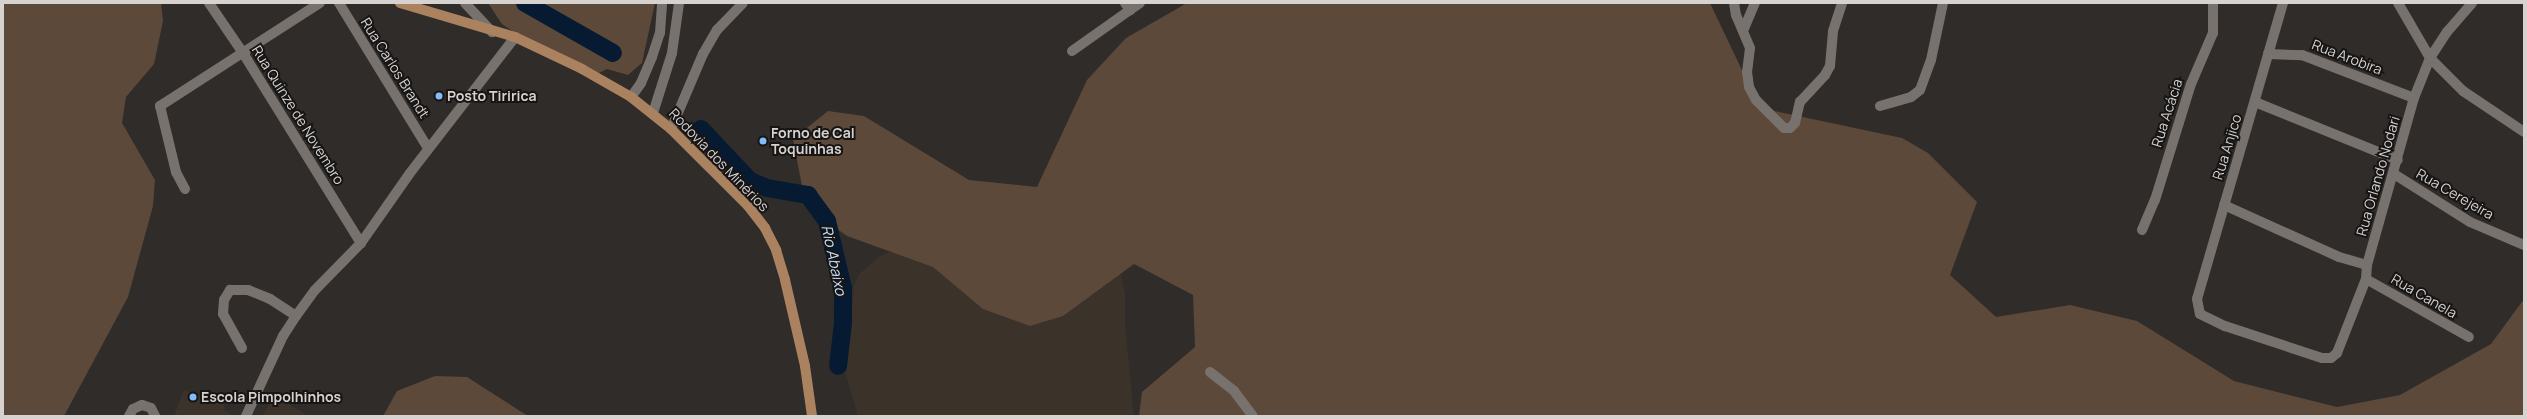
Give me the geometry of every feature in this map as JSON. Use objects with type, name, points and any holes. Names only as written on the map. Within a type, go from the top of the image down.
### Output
[{"type":"main road","name":"Rodovia dos Minérios","points":[[400,3],[492,32],[515,37],[582,69],[631,97],[653,113],[671,129],[748,206],[776,250],[795,316],[812,416]]},
{"type":"street","name":"Rua Quinze de Novembro","points":[[209,3],[243,52],[361,243]]},
{"type":"street","points":[[185,189],[176,172],[160,106],[320,3]]},
{"type":"street","name":"Rua Carlos Brandt","points":[[338,3],[428,148]]},
{"type":"street","points":[[465,3],[492,32]]},
{"type":"street","points":[[631,97],[641,83],[652,58],[660,33],[662,3]]},
{"type":"street","points":[[653,113],[672,53],[679,3]]},
{"type":"street","points":[[671,129],[703,54],[717,30],[743,3]]},
{"type":"street","points":[[1072,51],[1128,6],[1140,3]]},
{"type":"street","points":[[1734,3],[1750,48],[1747,79],[1756,100],[1784,128],[1790,128],[1795,123],[1797,111],[1805,94],[1825,75],[1830,66],[1833,31],[1842,3]]},
{"type":"street","points":[[1743,31],[1755,3]]},
{"type":"street","points":[[1880,106],[1911,97],[1920,90],[1931,60],[1943,3]]},
{"type":"street","name":"Rua Acácia","points":[[2142,230],[2155,200],[2191,84],[2213,33],[2213,3]]},
{"type":"street","name":"Rua Anjico","points":[[2283,3],[2196,299],[2200,314],[2225,326],[2322,358]]},
{"type":"street","points":[[2398,3],[2430,58],[2463,91],[2524,132]]},
{"type":"street","name":"Rua Orlando Nodari","points":[[2322,358],[2331,358],[2337,353],[2366,279],[2367,265],[2398,160],[2414,98],[2430,58],[2447,32],[2472,3]]},
{"type":"street","points":[[246,416],[283,336],[296,316],[315,290],[361,243],[428,148],[515,37]]},
{"type":"street","name":"Rua Arobira","points":[[2268,54],[2289,52],[2302,55],[2414,98]]},
{"type":"street","points":[[2255,102],[2398,160]]},
{"type":"street","name":"Rua Cerejeira","points":[[2394,174],[2470,222],[2524,245]]},
{"type":"street","points":[[2224,205],[2339,258],[2367,265]]},
{"type":"street","name":"Rua Canela","points":[[2366,279],[2469,337]]},
{"type":"street","points":[[242,348],[223,314],[224,300],[230,290],[248,290],[270,299],[296,316]]},
{"type":"street","points":[[1210,372],[1234,391],[1253,416]]},
{"type":"street","points":[[129,416],[133,409],[142,405],[153,412]]},
{"type":"shaded area","points":[[3,3],[161,3],[163,21],[154,64],[126,97],[122,123],[155,180],[153,206],[128,297],[64,416],[3,416]]},
{"type":"shaded area","points":[[488,3],[655,3],[642,63],[628,75],[607,69],[599,73],[553,59],[502,24]]},
{"type":"shaded area","points":[[1187,3],[1710,3],[1760,108],[1902,138],[1928,153],[1977,202],[1950,275],[1996,317],[2070,305],[2137,321],[2234,381],[2337,407],[2400,395],[2491,344],[2524,299],[2524,416],[1139,416],[1142,392],[1195,347],[1193,295],[1134,264],[1063,316],[1030,326],[983,309],[933,267],[847,236],[806,207],[793,139],[828,111],[864,116],[969,180],[1037,187],[1087,80],[1126,38]]},
{"type":"shaded area","points":[[909,242],[1120,271],[1125,293],[1125,324],[1134,416],[858,416],[846,375],[854,286],[859,274],[879,257]]},
{"type":"shaded area","points":[[435,376],[467,377],[528,416],[383,416],[397,391]]},
{"type":"shaded area","name":"Escola Pimpolhinhos","points":[[184,390],[224,404],[225,411],[234,416],[174,416]]},
{"type":"shaded area","points":[[274,394],[308,416],[263,416]]},
{"type":"waterway","name":"Rio Abaixo","points":[[525,3],[613,53]]},
{"type":"waterway","name":"Rio Abaixo","points":[[701,129],[750,181],[767,188],[808,195],[827,221],[843,288],[843,323],[838,366]]},
{"type":"place","name":"Posto Tiririca","points":[[439,96]]},
{"type":"place","name":"Forno de Cal Toquinhas","points":[[763,141]]},
{"type":"place","name":"Escola Pimpolhinhos","points":[[193,397]]}]
